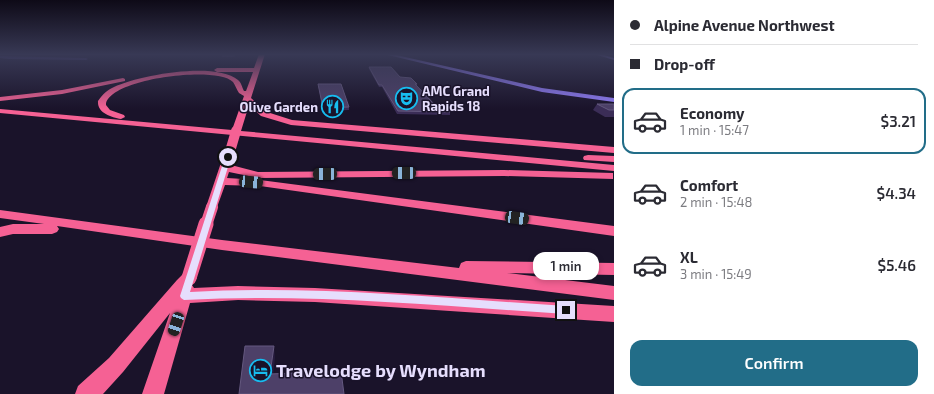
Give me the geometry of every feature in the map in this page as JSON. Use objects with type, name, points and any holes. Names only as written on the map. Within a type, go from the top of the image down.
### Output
[{"type":"highway","points":[[0,99],[62,92],[168,72]]},
{"type":"highway","points":[[153,394],[220,181],[256,72]]},
{"type":"highway","points":[[191,129],[176,125],[116,116],[103,109],[101,105],[102,100],[111,91],[134,81],[158,75],[205,73],[228,77],[240,84],[241,92],[248,97],[264,114],[291,122],[614,150]]},
{"type":"highway","points":[[0,111],[614,168]]},
{"type":"highway","points":[[435,151],[614,159]]},
{"type":"highway","points":[[225,167],[245,174],[258,175],[504,173],[614,176]]},
{"type":"highway","points":[[225,167],[230,177],[241,181]]},
{"type":"highway","points":[[220,181],[241,181],[614,231]]},
{"type":"highway","points":[[0,214],[111,230],[614,293]]},
{"type":"highway","points":[[0,232],[40,228],[111,230]]},
{"type":"highway","points":[[394,265],[614,269]]},
{"type":"highway","points":[[187,287],[238,293],[315,295],[614,314]]},
{"type":"highway","points":[[86,394],[98,385],[125,357],[142,334],[187,287]]},
{"type":"street","points":[[466,72],[542,90],[614,100]]},
{"type":"building","name":"AMC Grand Rapids 18","points":[[372,72],[396,72],[400,77],[411,78],[436,106],[451,109],[450,112],[398,111],[382,85],[379,85]]},
{"type":"building","points":[[318,84],[341,84],[349,107],[323,108]]},
{"type":"building","points":[[597,104],[614,104],[614,110],[609,110]]},
{"type":"building","points":[[245,346],[274,346],[270,374],[341,371],[344,394],[239,394]]},
{"type":"place","name":"AMC Grand Rapids 18","points":[[407,98]]},
{"type":"place","name":"Olive Garden","points":[[333,107]]},
{"type":"place","name":"Travelodge by Wyndham","points":[[260,370]]},
{"type":"route","points":[[228,157],[184,296],[238,293],[279,293],[566,310]]}]
